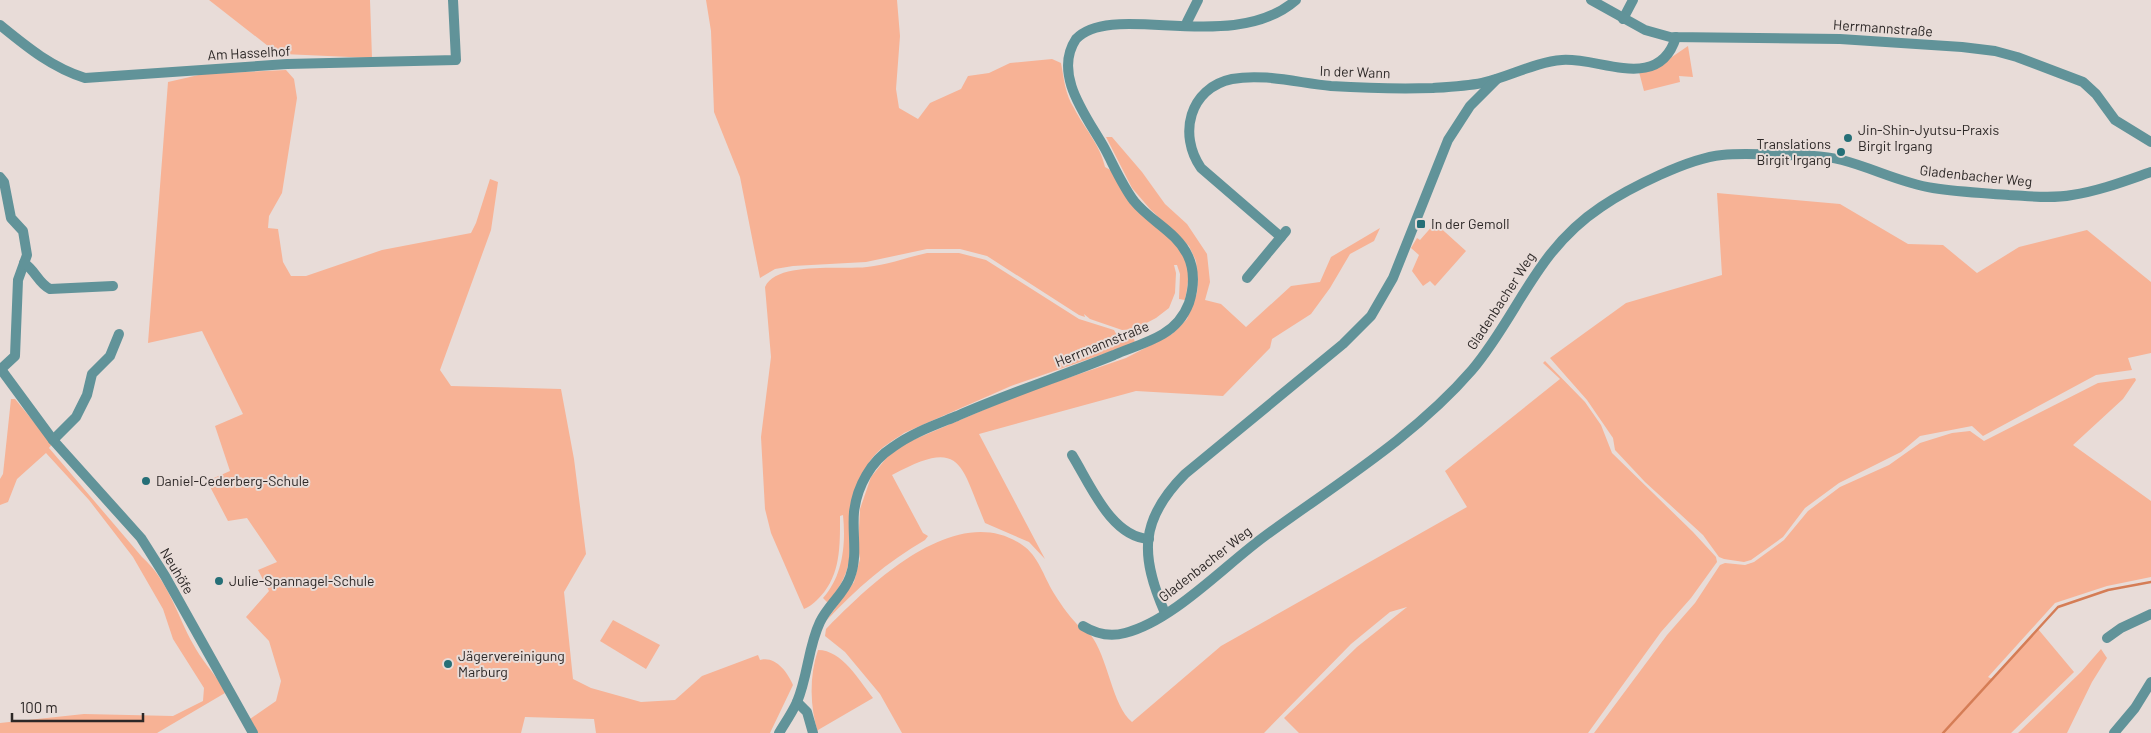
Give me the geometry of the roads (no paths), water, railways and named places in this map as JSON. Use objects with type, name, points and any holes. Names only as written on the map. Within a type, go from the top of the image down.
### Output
[{"type":"street","name":"Am Hasselhof","points":[[0,25],[40,58],[57,68],[85,78],[287,64],[456,60],[453,0]]},
{"type":"street","points":[[1187,22],[1198,0]]},
{"type":"street","name":"Herrmannstraße","points":[[779,733],[797,702],[808,656],[820,622],[850,577],[854,556],[854,512],[861,487],[871,468],[882,455],[911,436],[1013,392],[1152,340],[1176,325],[1183,316],[1194,281],[1189,257],[1179,243],[1144,211],[1127,190],[1076,98],[1068,67],[1076,39],[1089,26],[1104,19],[1132,17],[1223,24],[1252,21],[1277,13],[1296,0]]},
{"type":"street","name":"Herrmannstraße","points":[[1591,0],[1645,30],[1676,37],[1840,39],[1995,51],[2083,82],[2096,94],[2115,120],[2151,142]]},
{"type":"street","points":[[1623,19],[1633,0]]},
{"type":"street","name":"In der Wann","points":[[1247,278],[1283,234],[1201,168],[1192,154],[1188,131],[1190,119],[1199,101],[1210,90],[1225,81],[1239,78],[1332,86],[1434,88],[1477,84],[1566,60],[1619,70],[1641,67],[1666,56],[1672,48],[1676,37]]},
{"type":"street","points":[[1166,613],[1148,567],[1149,539],[1160,506],[1174,485],[1185,474],[1343,344],[1370,316],[1393,278],[1448,140],[1470,106],[1498,78]]},
{"type":"street","name":"Gladenbacher Weg","points":[[1083,626],[1101,634],[1125,634],[1147,625],[1194,594],[1263,537],[1383,451],[1443,400],[1482,357],[1544,260],[1575,227],[1601,207],[1646,183],[1696,161],[1735,154],[1794,155],[1838,159],[1904,182],[1924,186],[2032,196],[2069,196],[2151,172]]},
{"type":"street","name":"Neuhöfe","points":[[0,177],[4,182],[11,218],[22,231],[26,242],[27,255],[18,280],[15,356],[1,373],[53,440],[141,538],[165,576],[253,733]]},
{"type":"street","points":[[24,263],[32,268],[42,284],[50,289],[113,286]]},
{"type":"street","points":[[53,440],[76,417],[87,395],[92,374],[110,356],[119,334]]},
{"type":"street","points":[[1072,455],[1118,526],[1134,537],[1149,539]]},
{"type":"street","points":[[2107,638],[2121,628],[2151,614]]},
{"type":"street","points":[[2114,733],[2135,708],[2151,682]]},
{"type":"street","points":[[797,702],[808,712],[813,733]]},
{"type":"waterway","points":[[1943,733],[2058,607],[2108,590],[2151,582]]},
{"type":"place","name":"Jin-Shin-Jyutsu-Praxis Birgit Irgang","points":[[1848,138]]},
{"type":"place","name":"Translations Birgit Irgang","points":[[1841,152]]},
{"type":"place","name":"In der Gemoll","points":[[1421,224]]},
{"type":"place","name":"Daniel-Cederberg-Schule","points":[[146,481]]},
{"type":"place","name":"Julie-Spannagel-Schule","points":[[219,581]]},
{"type":"place","name":"Jägervereinigung Marburg","points":[[448,664]]}]
